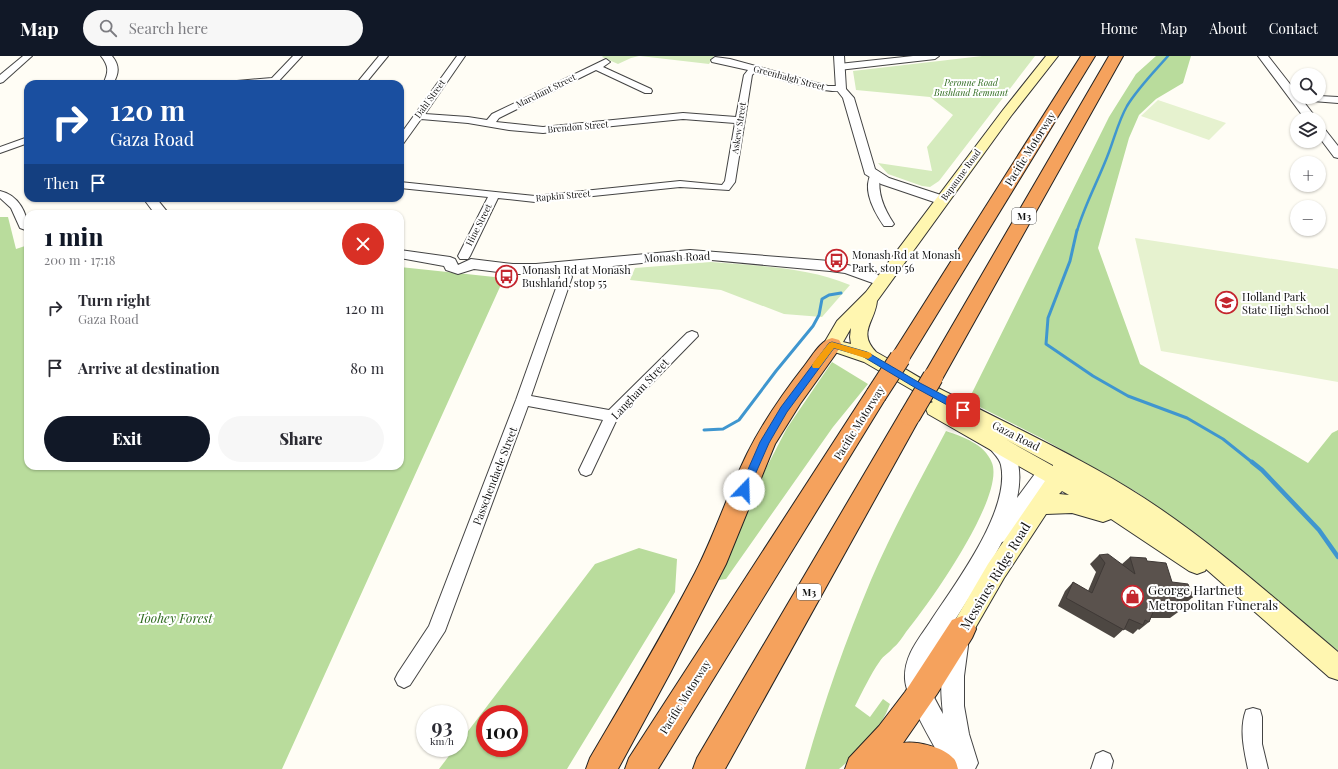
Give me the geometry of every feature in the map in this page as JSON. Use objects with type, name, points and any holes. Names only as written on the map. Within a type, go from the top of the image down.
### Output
[{"type":"highway","name":"Pacific Motorway","points":[[640,769],[900,358],[1088,56]]},
{"type":"highway","name":"M3","points":[[708,769],[1116,56]]},
{"type":"highway","points":[[601,769],[638,704],[717,556],[752,469],[765,442],[784,409],[832,345]]},
{"type":"highway","points":[[860,769],[891,736],[921,695],[962,629]]},
{"type":"highway","points":[[870,769],[892,760],[912,757],[926,760],[943,769]]},
{"type":"main road","name":"Bapaume Road","points":[[870,357],[861,346],[858,334],[860,325],[872,296],[1037,73],[1052,56]]},
{"type":"main road","name":"Bapaume Road","points":[[832,345],[843,324],[872,296]]},
{"type":"main road","name":"Gaza Road","points":[[832,345],[870,357],[942,399],[1019,437],[1057,468],[1180,552],[1315,649]]},
{"type":"main road","name":"Gaza Road","points":[[832,345],[875,374],[990,440],[1057,468],[1136,504],[1215,563],[1338,668]]},
{"type":"main road","name":"Messines Ridge Road","points":[[962,629],[979,599],[1039,506],[1057,468]]},
{"type":"main road","points":[[1039,506],[1057,503],[1085,507],[1144,528]]},
{"type":"street","points":[[0,80],[28,56]]},
{"type":"street","points":[[106,56],[112,63],[114,70],[110,80]]},
{"type":"street","points":[[275,80],[298,56]]},
{"type":"street","points":[[363,80],[384,56]]},
{"type":"street","name":"Dahl Street","points":[[404,136],[461,56]]},
{"type":"street","points":[[935,56],[839,62],[841,89],[848,98],[869,171],[875,176],[892,183],[942,200]]},
{"type":"street","points":[[1263,56],[1290,89]]},
{"type":"street","name":"Greenhalgh Street","points":[[715,60],[753,68],[828,89],[841,89]]},
{"type":"street","name":"Marchant Street","points":[[490,124],[495,116],[606,62]]},
{"type":"street","points":[[596,67],[648,91]]},
{"type":"street","name":"Askew Street","points":[[725,188],[730,182],[748,76],[753,68]]},
{"type":"street","points":[[1326,99],[1338,100]]},
{"type":"street","name":"Brendon Street","points":[[418,116],[468,120],[543,130],[684,116],[740,120]]},
{"type":"street","points":[[1326,138],[1338,154]]},
{"type":"street","points":[[0,150],[24,141]]},
{"type":"street","points":[[875,176],[873,184],[880,211],[888,224]]},
{"type":"street","name":"Rapkin Street","points":[[404,186],[535,199],[680,184],[725,188]]},
{"type":"street","points":[[0,194],[15,204],[21,213],[24,226]]},
{"type":"street","name":"Hine Street","points":[[467,260],[495,194]]},
{"type":"street","points":[[152,202],[159,210]]},
{"type":"street","name":"Monash Road","points":[[404,254],[450,262],[451,267],[457,270],[465,268],[467,260],[513,269],[563,266],[674,255],[706,255],[837,267],[881,282]]},
{"type":"street","name":"Passchendaele Street","points":[[404,679],[436,631],[523,400],[566,277],[563,266]]},
{"type":"street","name":"Langham Street","points":[[586,470],[612,416],[692,336]]},
{"type":"street","points":[[523,400],[612,416]]},
{"type":"street","points":[[988,551],[1003,517],[1009,494],[1011,470],[1006,455],[990,440]]},
{"type":"street","points":[[988,551],[1014,519],[1036,484],[1057,468]]},
{"type":"street","name":"Messines Ridge Road","points":[[960,769],[921,695],[916,675],[916,666],[919,656],[988,551]]},
{"type":"street","name":"Messines Ridge Road","points":[[962,629],[953,670],[951,699],[958,741],[968,769]]},
{"type":"street","points":[[1253,717],[1252,744],[1258,769]]},
{"type":"green space","points":[[639,56],[618,64],[602,57]]},
{"type":"green space","points":[[640,56],[714,56],[709,64]]},
{"type":"green space","name":"Peronne Road Bushland Remnant","points":[[982,56],[1035,56],[939,181],[930,187],[922,186],[888,174],[878,163],[932,171],[927,147],[953,115],[930,97],[856,90],[853,71]]},
{"type":"green space","points":[[1156,56],[1191,56],[1183,83],[1156,99],[1139,115],[1129,138],[1098,248],[1140,364],[1308,463],[1332,433],[1338,430],[1338,651],[1181,523],[1135,491],[1043,439],[968,401],[1109,117],[1136,74]]},
{"type":"green space","points":[[1158,100],[1226,123],[1209,140],[1141,116]]},
{"type":"green space","name":"Toohey Forest","points":[[0,217],[8,217],[16,249],[24,246],[24,470],[404,470],[404,267],[504,278],[282,769],[0,769]]},
{"type":"green space","points":[[1135,238],[1338,269],[1338,382],[1161,351]]},
{"type":"green space","points":[[711,262],[782,268],[816,274],[850,285],[822,317],[784,314],[721,290],[630,280],[635,268]]},
{"type":"green space","points":[[832,362],[868,384],[833,427],[726,579],[719,580],[720,572],[734,544],[762,476],[787,428]]},
{"type":"green space","points":[[946,431],[979,446],[989,456],[992,463],[993,479],[987,500],[977,524],[931,599],[900,641],[880,661],[855,706],[870,717],[883,699],[890,704],[875,732],[862,748],[839,769],[805,769],[835,674],[871,580],[898,523]]},
{"type":"green space","points":[[639,548],[677,559],[675,592],[567,769],[439,769],[448,757],[468,757],[468,731],[476,721],[476,757],[528,757],[528,705],[488,705],[595,564]]},
{"type":"building","name":"George Hartnett Metropolitan Funerals","points":[[1108,554],[1135,574],[1130,557],[1146,558],[1147,561],[1166,563],[1172,582],[1188,584],[1193,597],[1176,595],[1181,610],[1154,610],[1149,622],[1145,620],[1143,625],[1129,619],[1124,630],[1066,598],[1073,582],[1092,593],[1105,563],[1099,555]]},
{"type":"waterway","points":[[1077,231],[1124,111],[1146,80],[1168,56]]},
{"type":"waterway","points":[[1077,230],[1070,261],[1048,318],[1046,344],[1093,376],[1128,396],[1187,418],[1223,439],[1253,463]]},
{"type":"waterway","points":[[704,430],[723,429],[739,420],[776,371],[813,326],[819,315],[822,299],[829,295],[841,293]]},
{"type":"waterway","points":[[1252,462],[1262,470],[1319,530],[1338,557]]},
{"type":"slow traffic","points":[[816,366],[832,345],[868,356]]},
{"type":"place","name":"Monash Rd at Monash Park, stop 56","points":[[836,261]]},
{"type":"place","name":"Monash Rd at Monash Bushland, stop 55","points":[[507,276]]},
{"type":"place","name":"Holland Park State High School","points":[[1226,303]]},
{"type":"place","name":"George Hartnett Metropolitan Funerals","points":[[1132,597]]},
{"type":"route","points":[[744,490],[765,442],[784,409],[832,345],[864,354],[963,410]]}]
